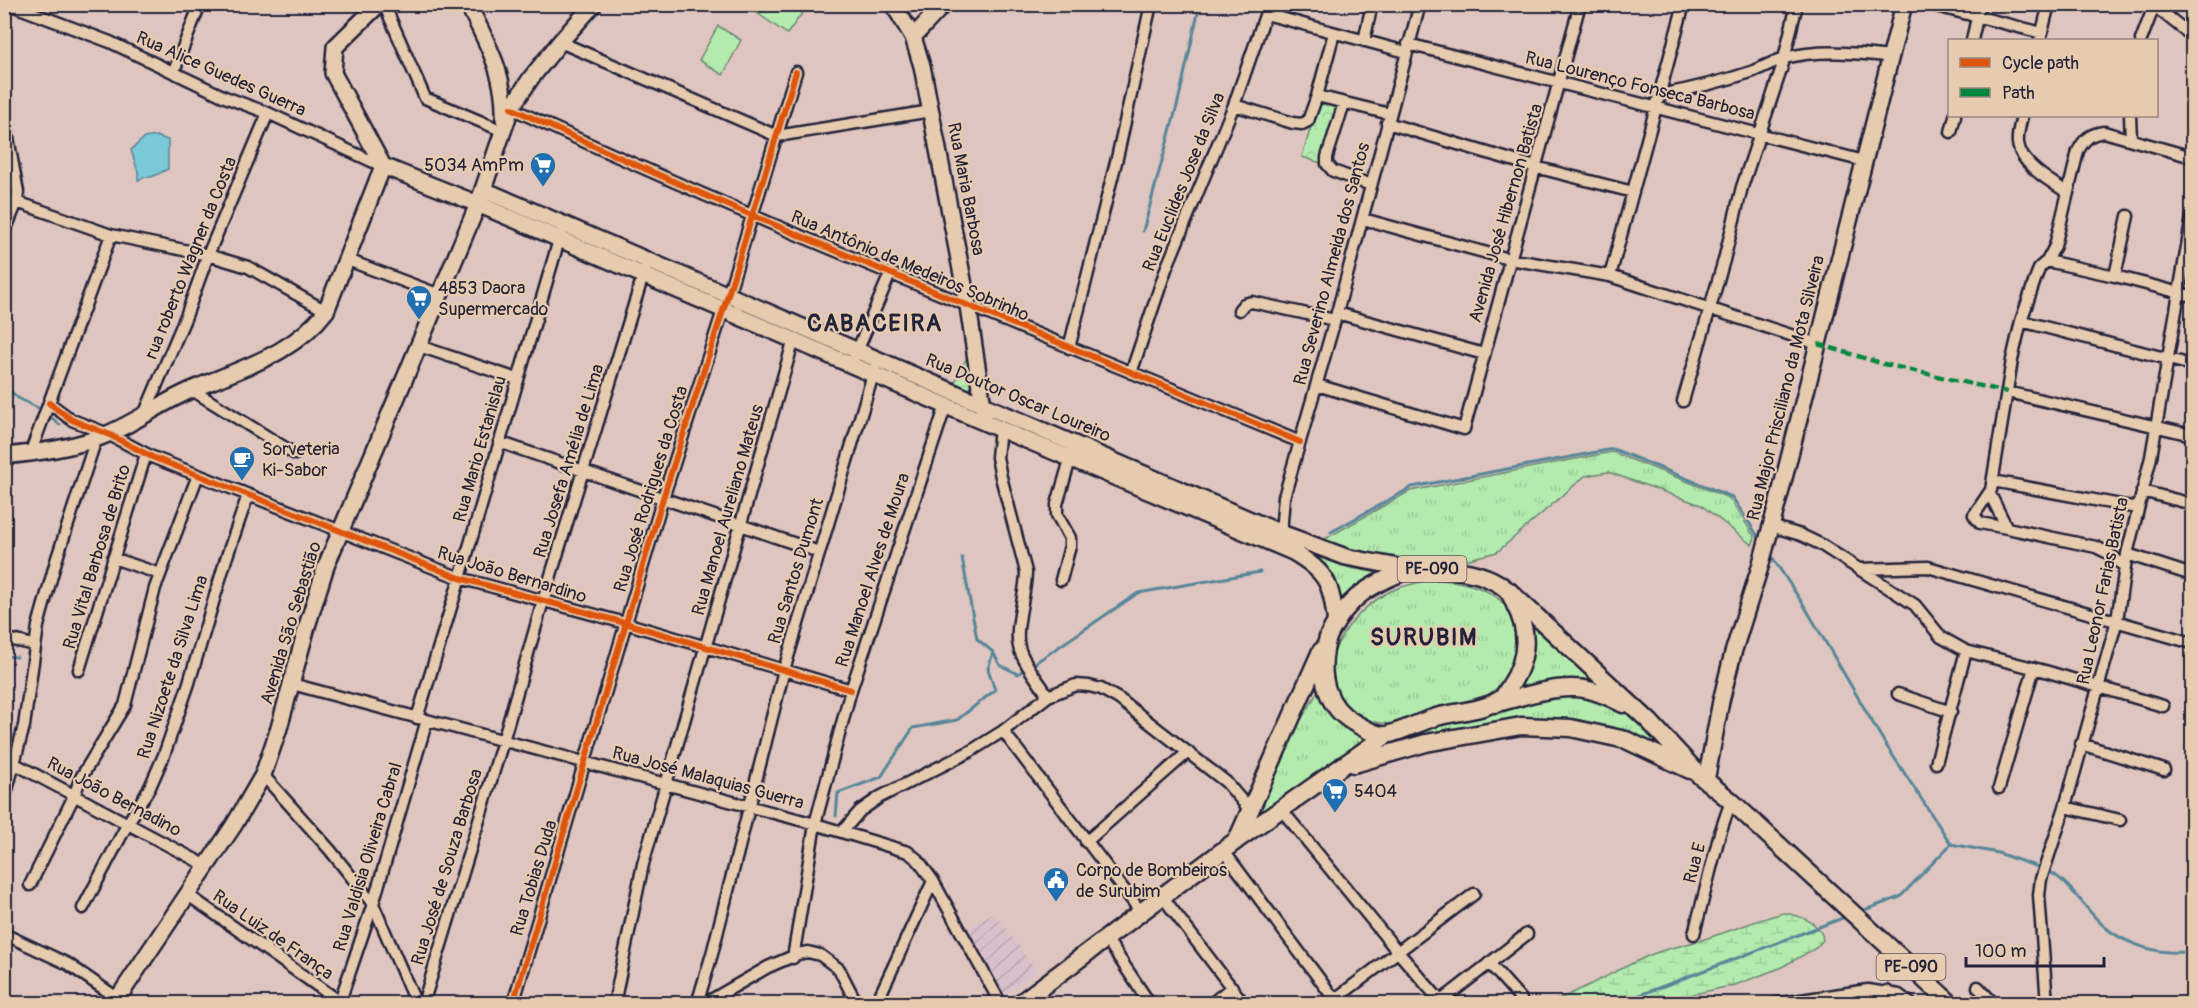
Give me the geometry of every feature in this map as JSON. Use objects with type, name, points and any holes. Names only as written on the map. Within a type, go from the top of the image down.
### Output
[{"type":"main road","points":[[4,456],[30,454],[102,436],[192,390],[252,367],[296,341],[314,326],[326,311],[383,166],[333,73],[335,47],[382,4]]},
{"type":"main road","points":[[468,4],[502,83],[503,130]]},
{"type":"main road","points":[[503,130],[511,108],[531,78],[594,4]]},
{"type":"main road","name":"Rua Maria Barbosa","points":[[893,4],[913,37],[922,66],[968,306],[984,414]]},
{"type":"main road","points":[[913,37],[944,4]]},
{"type":"main road","name":"Rua Major Prisciliano da Mota Silveira","points":[[1703,778],[1733,652],[1770,531],[1904,4]]},
{"type":"main road","name":"Avenida São Sebastião","points":[[119,1001],[240,816],[263,775],[326,566],[481,197],[503,130]]},
{"type":"main road","name":"Rua Doutor Oscar Loureiro","points":[[383,166],[481,197],[854,357],[873,374],[946,405],[984,414],[1000,429],[1073,451],[1293,552],[1311,562],[1330,587],[1332,629]]},
{"type":"main road","name":"Rua Doutor Oscar Loureiro","points":[[726,302],[794,339],[854,357],[878,358],[984,414],[1281,533],[1346,557],[1410,569]]},
{"type":"main road","name":"PE-090","points":[[1237,840],[1332,629],[1350,604],[1362,592],[1410,569],[1440,569],[1473,574],[1492,580],[1508,590],[1649,721],[1703,778],[1731,801],[1951,1004]]},
{"type":"main road","name":"PE-090","points":[[1473,709],[1501,700],[1519,672],[1526,651],[1525,629],[1508,590]]},
{"type":"main road","name":"PE-090","points":[[1332,629],[1323,676],[1334,705],[1348,719],[1385,736]]},
{"type":"main road","name":"PE-090","points":[[1030,1002],[1106,938],[1223,850],[1385,736],[1440,716],[1544,692],[1574,688],[1603,694],[1649,721]]},
{"type":"main road","name":"PE-090","points":[[1339,768],[1426,742],[1521,726],[1571,728],[1626,740],[1703,778]]},
{"type":"street","name":"Rua Alice Guedes Guerra","points":[[9,4],[110,42],[225,97],[268,113],[383,166]]},
{"type":"street","points":[[174,71],[200,4]]},
{"type":"street","points":[[382,4],[425,98],[503,130]]},
{"type":"street","points":[[1069,348],[1117,159],[1151,4]]},
{"type":"street","points":[[1364,41],[1372,4]]},
{"type":"street","name":"Rua Severino Almeida dos Santos","points":[[1281,533],[1284,497],[1336,317],[1420,4]]},
{"type":"street","name":"Avenida José Hibernon Batista","points":[[1317,385],[1464,429],[1580,4]]},
{"type":"street","points":[[1610,276],[1684,4]]},
{"type":"street","points":[[1683,400],[1742,187],[1784,58],[1797,4]]},
{"type":"street","points":[[1928,4],[1979,10],[2041,37],[2049,4]]},
{"type":"street","points":[[2141,39],[2153,5],[2193,36]]},
{"type":"street","name":"Rua Lourenço Fonseca Barbosa","points":[[1268,9],[1334,33],[1364,41],[1407,48],[1560,83],[1864,161]]},
{"type":"street","name":"Rua Euclides Jose da Silva","points":[[1131,373],[1166,269],[1234,105],[1268,9]]},
{"type":"street","points":[[1972,39],[1979,10]]},
{"type":"street","points":[[1234,105],[1293,123],[1302,124],[1308,121],[1334,33]]},
{"type":"street","points":[[560,42],[777,136],[931,111]]},
{"type":"street","points":[[1660,95],[1748,73],[1784,58],[1835,54],[1892,57]]},
{"type":"street","name":"Rua José Rodrigues da Costa","points":[[585,762],[663,498],[796,72]]},
{"type":"street","points":[[1317,96],[1535,167],[1633,192]]},
{"type":"street","points":[[1344,103],[1327,157],[1327,164],[1333,171],[1371,185]]},
{"type":"street","name":"Rua Antônio de Medeiros Sobrinho","points":[[511,108],[752,216],[1300,442]]},
{"type":"street","name":"rua roberto Wagner da Costa","points":[[144,415],[268,113]]},
{"type":"street","points":[[4,116],[18,183],[17,202],[4,233]]},
{"type":"street","points":[[1951,132],[1955,117]]},
{"type":"street","points":[[2022,117],[2018,146],[2037,172],[2067,192]]},
{"type":"street","points":[[2130,117],[2131,139]]},
{"type":"street","points":[[2125,567],[2108,553],[2096,547],[1980,523],[1975,518],[1977,510],[1990,494],[2021,321],[2040,267],[2047,261],[2055,246],[2078,150],[2083,141],[2090,134],[2104,132],[2193,157]]},
{"type":"street","points":[[4,144],[12,153]]},
{"type":"street","points":[[4,196],[111,235],[208,255],[248,267],[326,311]]},
{"type":"street","points":[[2115,276],[2128,216]]},
{"type":"street","points":[[1363,219],[1509,259],[1610,276],[1818,344]]},
{"type":"street","name":"Rua Leonor Farias Batista","points":[[2047,1004],[2039,895],[2117,620],[2127,554],[2151,457],[2192,221]]},
{"type":"street","name":"Rua Mario Estanislau","points":[[422,719],[460,578],[561,231]]},
{"type":"street","points":[[30,454],[111,235]]},
{"type":"street","points":[[345,259],[440,295]]},
{"type":"street","points":[[2047,261],[2193,296]]},
{"type":"street","name":"Rua Josefa Amélia de Lima","points":[[503,741],[582,471],[646,268]]},
{"type":"street","points":[[854,357],[890,274]]},
{"type":"street","points":[[1239,310],[1244,304],[1252,302],[1336,317],[1484,354]]},
{"type":"street","points":[[2021,321],[2193,365]]},
{"type":"street","name":"Rua Manoel Aureliano Mateus","points":[[614,1004],[643,864],[794,339]]},
{"type":"street","points":[[419,346],[517,379]]},
{"type":"street","name":"Rua Santos Dumont","points":[[697,1004],[712,954],[784,670],[878,358]]},
{"type":"street","points":[[192,390],[295,454]]},
{"type":"street","points":[[2007,392],[2193,435]]},
{"type":"street","name":"Rua João Bernardino","points":[[49,403],[72,420],[102,436],[460,578],[625,623],[851,690]]},
{"type":"street","name":"Rua Manoel Alves de Moura","points":[[792,958],[815,824],[851,690],[946,405]]},
{"type":"street","points":[[1000,429],[997,457],[1026,572],[1026,587],[1018,625],[1019,649],[1048,696]]},
{"type":"street","points":[[4,801],[10,760],[24,726],[34,645],[56,561],[102,436]]},
{"type":"street","points":[[499,442],[819,552]]},
{"type":"street","points":[[1061,580],[1070,538],[1058,515],[1057,504],[1073,451]]},
{"type":"street","name":"Rua Vital Barbosa de Brito","points":[[79,670],[146,454]]},
{"type":"street","points":[[30,885],[75,794],[80,779],[125,705],[160,574],[198,475]]},
{"type":"street","points":[[1993,481],[2137,508]]},
{"type":"street","points":[[2142,491],[2193,504]]},
{"type":"street","points":[[1990,494],[2007,528]]},
{"type":"street","name":"Rua Nizoete da Silva Lima","points":[[83,908],[128,823],[150,787],[170,738],[222,570],[248,495]]},
{"type":"street","points":[[1770,531],[1801,535],[1820,544],[1915,605],[1941,636],[1966,651],[2034,668],[2163,706]]},
{"type":"street","points":[[2127,554],[2193,575]]},
{"type":"street","points":[[113,558],[160,574]]},
{"type":"street","points":[[1858,569],[1928,567],[2193,643]]},
{"type":"street","points":[[4,638],[34,645]]},
{"type":"street","points":[[1936,764],[1966,651]]},
{"type":"street","points":[[1999,788],[2034,668]]},
{"type":"street","name":"Rua José Malaquias Guerra","points":[[292,684],[815,824],[908,852],[918,860],[933,881],[1001,1004]]},
{"type":"street","points":[[842,832],[860,811],[880,797],[971,751],[1003,731],[1048,696],[1076,686],[1101,689],[1119,699],[1226,782],[1249,809]]},
{"type":"street","points":[[1898,694],[1950,712]]},
{"type":"street","name":"Rua Valdisia Oliveira Cabral","points":[[339,1002],[373,904],[422,719]]},
{"type":"street","points":[[1003,731],[1141,912]]},
{"type":"street","name":"Rua José de Souza Barbosa","points":[[423,1004],[503,741]]},
{"type":"street","points":[[2081,744],[2164,770]]},
{"type":"street","points":[[1086,842],[1188,752]]},
{"type":"street","name":"Rua João Bernadino","points":[[10,760],[207,866]]},
{"type":"street","name":"Rua Tobias Duda","points":[[513,1004],[585,762]]},
{"type":"street","points":[[263,775],[330,850],[373,904],[416,1004]]},
{"type":"street","name":"Rua E","points":[[1694,934],[1720,833],[1731,801]]},
{"type":"street","points":[[2065,807],[2120,820]]},
{"type":"street","points":[[1281,809],[1442,1002],[1527,934]]},
{"type":"street","points":[[1223,850],[1334,1002],[1474,894]]},
{"type":"street","points":[[876,1004],[933,881]]},
{"type":"street","name":"Rua Luiz de França","points":[[188,895],[339,1002]]},
{"type":"street","points":[[1162,896],[1244,1004]]},
{"type":"street","points":[[4,934],[68,964],[119,1001]]},
{"type":"street","points":[[1106,938],[1150,1004]]},
{"type":"street","points":[[704,1004],[742,980],[798,954],[808,952],[820,955],[839,969],[857,1004]]},
{"type":"street","points":[[1489,963],[1521,999]]},
{"type":"street","points":[[1212,1004],[1232,987]]},
{"type":"street","points":[[1978,987],[1994,1004]]},
{"type":"street","points":[[1774,1004],[1803,1002],[1868,990],[1887,991],[1899,995],[1911,1004]]},
{"type":"street","points":[[1884,1004],[1887,991]]},
{"type":"shaded area","points":[[994,912],[1037,972],[1000,998],[964,931]]},
{"type":"green space","points":[[759,4],[808,5],[787,34],[754,11]]},
{"type":"green space","points":[[718,26],[741,40],[723,75],[699,60]]},
{"type":"green space","points":[[1318,102],[1337,108],[1321,163],[1302,157]]},
{"type":"green space","points":[[969,353],[976,398],[952,388]]},
{"type":"green space","points":[[1612,452],[1729,498],[1755,537],[1752,545],[1701,505],[1608,472],[1585,476],[1497,552],[1437,567],[1316,544],[1410,491]]},
{"type":"green space","points":[[1309,554],[1350,568],[1384,574],[1341,609],[1339,592],[1332,577]]},
{"type":"green space","points":[[1430,580],[1473,585],[1489,592],[1504,605],[1510,615],[1516,637],[1511,671],[1503,683],[1487,695],[1399,722],[1373,721],[1355,712],[1340,698],[1333,683],[1331,667],[1335,650],[1354,619],[1368,606],[1393,590]]},
{"type":"green space","points":[[1527,615],[1596,685],[1520,689],[1531,652]]},
{"type":"green space","points":[[1319,690],[1326,705],[1375,737],[1255,820],[1253,818],[1262,804],[1300,721]]},
{"type":"green space","points":[[1582,695],[1622,710],[1636,720],[1670,753],[1500,722],[1484,723],[1382,748],[1383,745],[1422,729],[1553,696]]},
{"type":"green space","points":[[1784,913],[1809,921],[1819,929],[1823,940],[1816,948],[1780,968],[1735,985],[1694,994],[1673,1003],[1548,1003],[1653,954]]},
{"type":"water","points":[[156,136],[168,140],[168,169],[152,177],[138,180],[138,172],[131,150],[144,138]]},
{"type":"waterway","points":[[1143,231],[1178,102],[1200,4]]},
{"type":"waterway","points":[[4,385],[18,398],[38,408]]},
{"type":"waterway","points":[[48,415],[60,425]]},
{"type":"waterway","points":[[1331,532],[1412,487],[1613,449],[1732,497],[1761,541]]},
{"type":"waterway","points":[[1770,554],[1805,607],[1884,742],[1951,844]]},
{"type":"waterway","points":[[962,558],[977,639],[993,652]]},
{"type":"waterway","points":[[1032,665],[1138,593],[1260,572]]},
{"type":"waterway","points":[[836,816],[838,793],[881,777],[913,728],[957,720],[995,690],[988,669],[993,652],[1000,665],[1018,674],[1026,668]]},
{"type":"waterway","points":[[4,656],[17,657]]},
{"type":"waterway","points":[[1859,912],[1900,897],[1951,844],[1998,853],[2041,868]]},
{"type":"waterway","points":[[2050,872],[2058,877],[2105,927],[2119,937],[2153,950],[2192,953]]},
{"type":"waterway","points":[[1616,1004],[1848,916]]},
{"type":"marked path","points":[[1818,344],[1884,364],[2007,392]]},
{"type":"cycle path","points":[[513,1004],[663,498],[796,72]]},
{"type":"cycle path","points":[[511,108],[608,153],[805,238],[1300,442]]},
{"type":"cycle path","points":[[49,403],[72,420],[108,434],[152,457],[460,578],[625,623],[851,690]]},
{"type":"place","name":"5034 AmPm","points":[[543,188]]},
{"type":"place","name":"4853 Daora Supermercado","points":[[419,321]]},
{"type":"place","name":"Sorveteria Ki-Sabor","points":[[242,482]]},
{"type":"place","name":"5404","points":[[1335,814]]},
{"type":"place","name":"Corpo de Bombeiros de Surubim","points":[[1056,903]]},
{"type":"district","name":"CABACEIRA","points":[[875,323]]},
{"type":"district","name":"SURUBIM","points":[[1424,637]]}]
